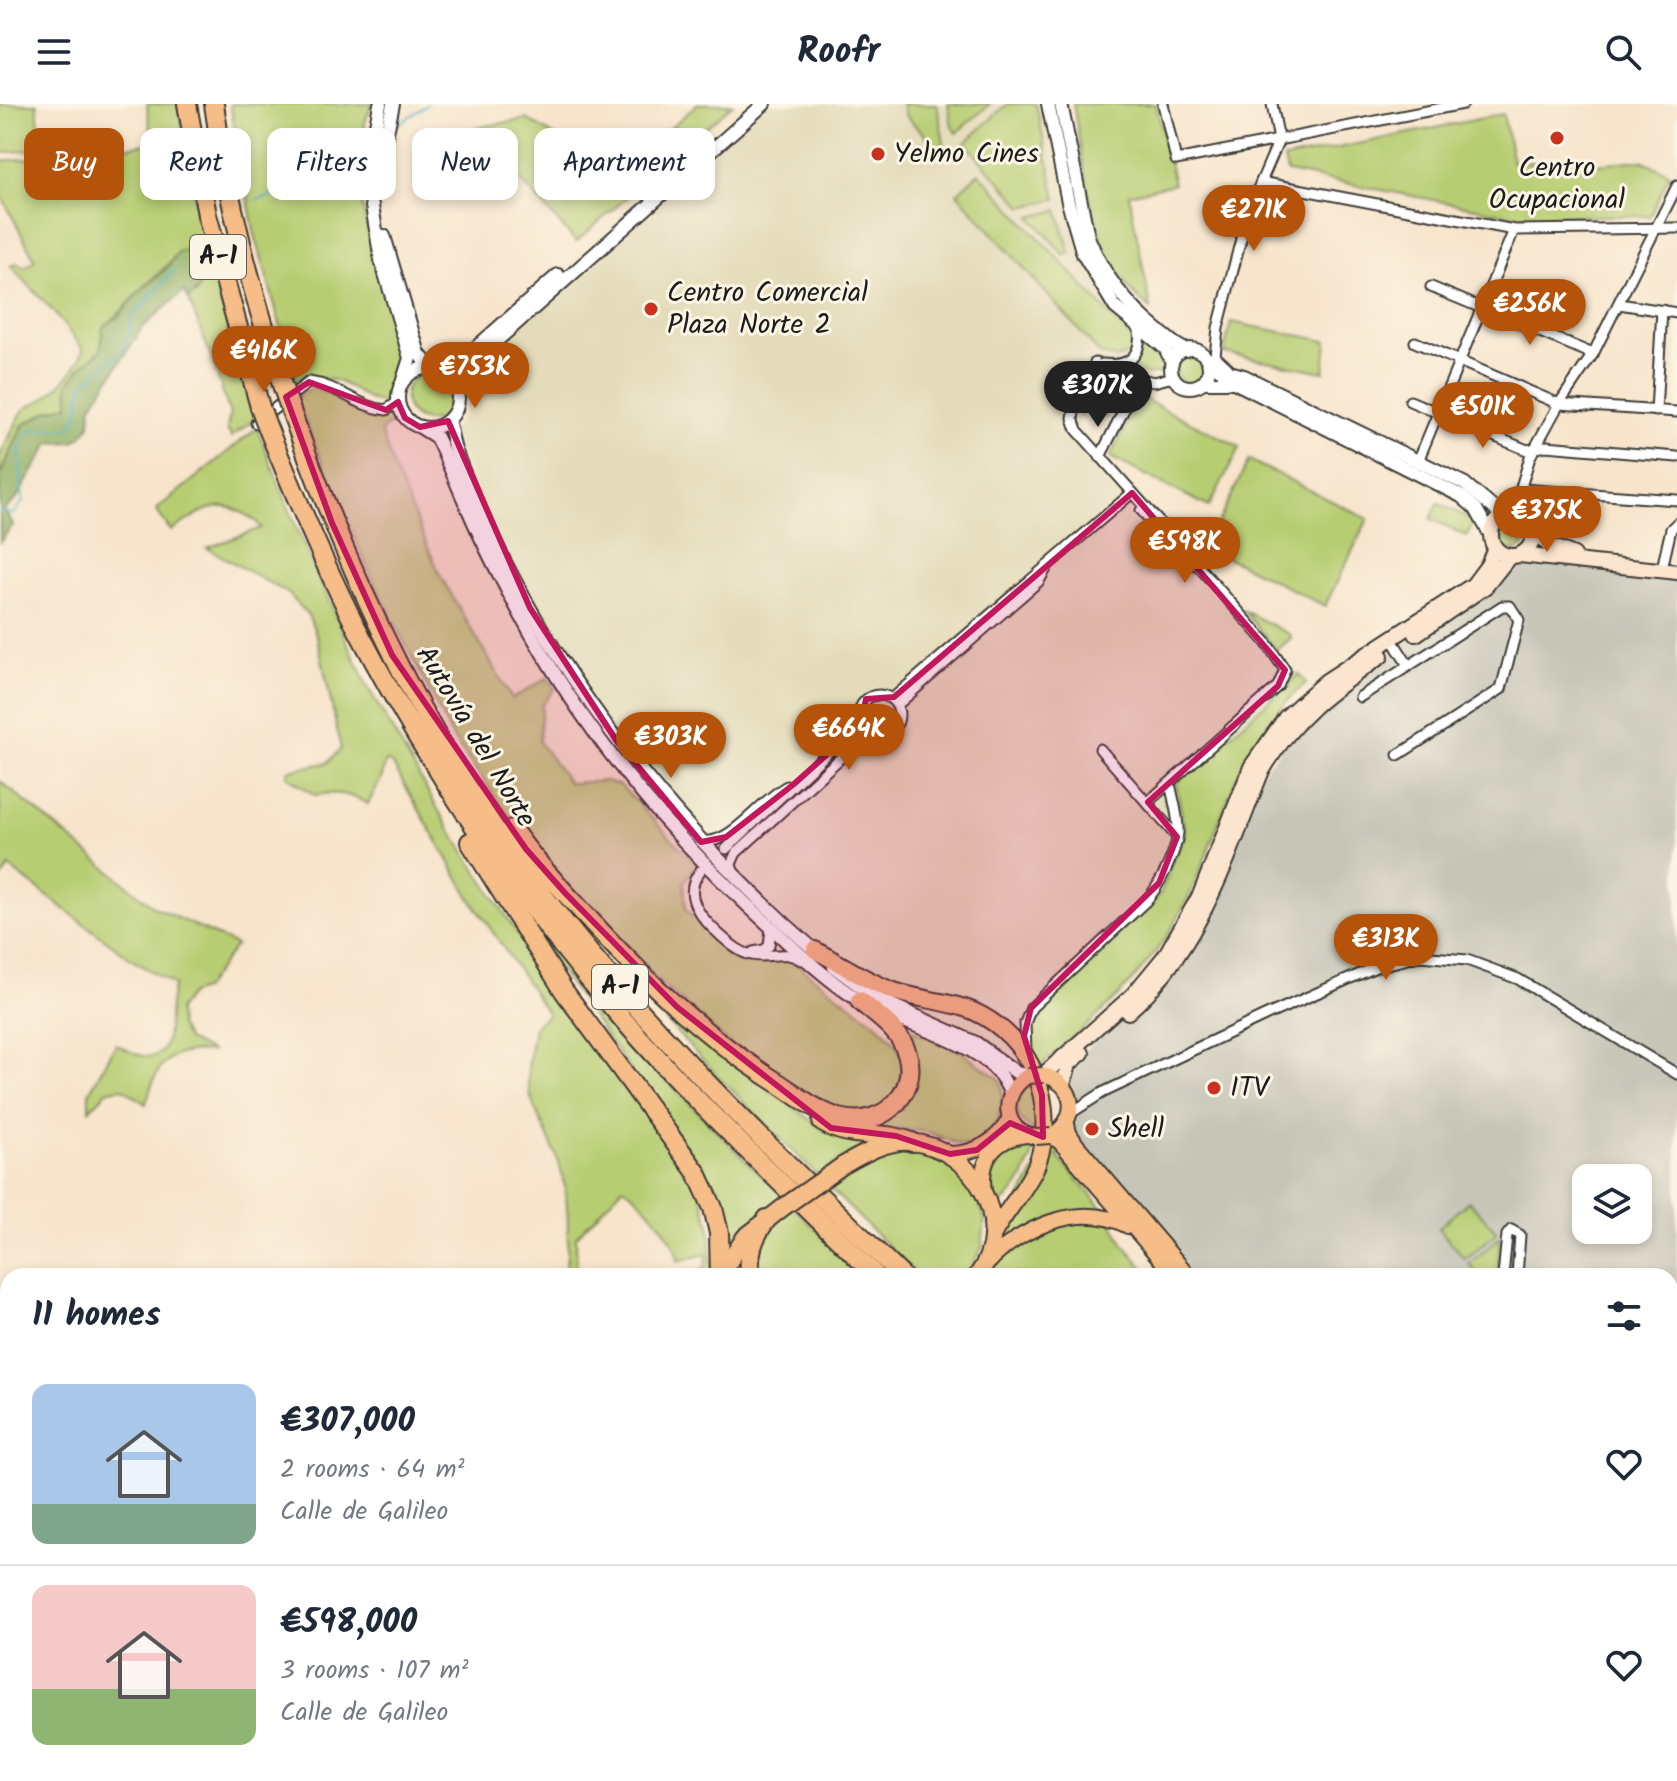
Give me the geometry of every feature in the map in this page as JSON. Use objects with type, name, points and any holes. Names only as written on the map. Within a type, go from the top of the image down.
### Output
[{"type":"highway","name":"Autovía del Norte","points":[[187,104],[207,215],[261,418],[308,526],[377,667],[475,828],[615,1011],[690,1091],[868,1268]]},
{"type":"highway","name":"Autovía del Norte","points":[[214,104],[231,209],[290,408],[332,523],[392,655],[446,752],[552,907],[627,996],[702,1077],[894,1268]]},
{"type":"highway","points":[[392,655],[526,849],[609,941],[677,1007],[770,1086],[831,1128],[866,1136],[896,1136],[950,1154],[962,1163],[984,1191],[993,1220],[992,1236]]},
{"type":"highway","points":[[377,667],[405,736],[459,826],[564,991],[697,1173],[716,1220],[721,1247],[720,1268]]},
{"type":"highway","points":[[815,950],[883,987],[922,1000],[962,1007],[981,1015],[1004,1031],[1027,1055],[1042,1095],[1045,1117],[1042,1143],[1032,1173],[992,1236],[981,1268]]},
{"type":"highway","points":[[750,1067],[836,1117],[866,1121],[892,1109],[905,1095],[910,1077],[910,1060],[895,1032],[860,1001]]},
{"type":"highway","points":[[725,1268],[745,1237],[842,1166],[879,1147],[912,1142]]},
{"type":"highway","points":[[750,1268],[750,1251],[767,1219]]},
{"type":"main road","points":[[950,1154],[968,1153],[987,1145],[1010,1118],[1010,1093],[1017,1084],[1036,1075],[1132,996],[1165,956],[1200,895],[1251,767],[1286,717],[1326,681],[1473,585],[1488,565],[1496,521],[1510,514],[1528,521],[1533,532],[1549,545],[1572,555],[1670,565]]},
{"type":"main road","points":[[1182,1268],[1069,1133],[1066,1090],[1069,1064],[1141,1001],[1174,961],[1194,930],[1261,773],[1273,752],[1313,705],[1471,598],[1531,545],[1533,532]]},
{"type":"main road","points":[[1492,541],[1515,556],[1677,572]]},
{"type":"main road","points":[[1036,1075],[1054,1078],[1066,1090]]},
{"type":"main road","points":[[1010,1118],[1038,1136]]},
{"type":"main road","points":[[1038,1136],[1069,1118]]},
{"type":"main road","points":[[984,1191],[982,1172],[986,1158],[1003,1142],[1011,1137],[1038,1136],[1060,1142],[1168,1268]]},
{"type":"main road","points":[[984,1268],[1017,1236],[1057,1221],[1115,1219],[1137,1231]]},
{"type":"street","points":[[380,104],[375,131],[371,200],[381,260],[410,358],[398,402],[405,418],[436,437],[520,615],[583,715],[664,820],[771,928],[837,984]]},
{"type":"street","points":[[393,104],[378,179],[382,226],[419,354],[447,374],[456,387]]},
{"type":"street","points":[[403,380],[420,368],[453,368],[752,104]]},
{"type":"street","points":[[420,427],[430,428],[448,421],[457,405],[458,375],[764,104]]},
{"type":"street","points":[[1048,104],[1068,202],[1083,254],[1115,307],[1165,348],[1181,386],[1187,388],[1205,382],[1234,382],[1449,489],[1476,509],[1492,541]]},
{"type":"street","points":[[1061,104],[1088,237],[1112,285],[1137,314],[1174,344],[1186,350],[1199,351],[1209,363],[1235,372]]},
{"type":"street","points":[[1163,104],[1176,160],[1463,104]]},
{"type":"street","points":[[1272,104],[1279,140],[1248,212],[1218,328],[1215,356],[1235,372],[1469,486],[1497,511],[1510,514],[1534,450],[1559,404],[1593,354],[1677,186]]},
{"type":"street","points":[[1261,182],[1514,230],[1677,228]]},
{"type":"street","points":[[1418,461],[1514,230]]},
{"type":"street","points":[[1431,287],[1593,354]]},
{"type":"street","points":[[1619,304],[1677,313]]},
{"type":"street","points":[[1656,411],[1662,310]]},
{"type":"street","points":[[1139,329],[1139,350],[1134,356],[1124,363],[1095,363],[1094,370],[1105,379],[1120,374],[1154,382],[1172,369],[1180,352],[1186,350]]},
{"type":"street","points":[[1415,342],[1559,404],[1677,412]]},
{"type":"street","points":[[1205,382],[1209,363]]},
{"type":"street","points":[[1100,457],[1139,380]]},
{"type":"street","points":[[261,418],[309,382],[328,384],[368,408],[386,410],[398,402]]},
{"type":"street","points":[[1410,401],[1527,450],[1546,446],[1677,457]]},
{"type":"street","points":[[1075,407],[1073,418],[1077,430],[1132,493],[1143,512],[1261,645],[1284,666],[1282,681],[1148,802]]},
{"type":"street","points":[[448,421],[454,446],[499,549],[530,608],[616,740],[699,840],[741,883],[853,983],[895,1009],[965,1037],[1017,1073],[1036,1075]]},
{"type":"street","points":[[1521,489],[1677,500]]},
{"type":"street","points":[[895,702],[1039,581],[1046,569],[1132,493]]},
{"type":"street","points":[[1670,565],[1671,529],[1677,523]]},
{"type":"street","points":[[1360,697],[1502,606],[1510,606],[1519,620],[1501,689],[1398,755]]},
{"type":"street","points":[[1396,646],[1408,665]]},
{"type":"street","points":[[879,694],[895,702],[899,718],[893,729],[882,735],[869,732],[860,722],[860,710],[866,699],[879,694]]},
{"type":"street","points":[[807,787],[723,851],[860,722]]},
{"type":"street","points":[[741,883],[731,864],[736,853],[869,732]]},
{"type":"street","points":[[1100,749],[1177,837]]},
{"type":"street","points":[[1027,1055],[1025,1023],[1031,1008],[1154,892],[1177,837],[1178,824],[1170,783]]},
{"type":"street","points":[[699,840],[720,840],[773,794],[794,784]]},
{"type":"street","points":[[700,871],[693,884],[694,905],[717,932],[739,950],[755,956],[794,956],[860,1001],[971,1051],[1002,1076],[1010,1093]]},
{"type":"street","points":[[739,950],[764,950],[769,946],[771,928]]},
{"type":"street","points":[[1069,1118],[1093,1098],[1196,1047],[1376,967],[1420,956],[1467,960],[1518,979],[1677,1074]]},
{"type":"street","points":[[1066,1090],[1083,1099],[1093,1098]]},
{"type":"street","points":[[1504,1268],[1507,1235],[1511,1230],[1520,1235],[1518,1268]]},
{"type":"highlighted area","points":[[309,382],[386,410],[398,402],[405,418],[420,427],[448,421],[530,608],[616,740],[701,842],[726,837],[794,784],[861,724],[866,699],[894,697],[1132,493],[1285,670],[1278,686],[1148,802],[1177,837],[1159,883],[1031,1008],[1024,1036],[1042,1095],[1043,1137],[1010,1123],[977,1150],[950,1154],[896,1136],[831,1128],[677,1007],[565,893],[526,849],[392,655],[332,523],[286,397]]},
{"type":"shaded area","points":[[764,104],[1048,104],[1068,202],[1104,292],[1139,329],[1136,343],[1123,357],[1116,359],[1119,382],[1113,383],[1082,407],[1078,418],[1080,428],[1299,674],[1177,783],[1185,833],[1160,895],[1078,966],[1028,1039],[1043,1075],[1028,1076],[895,1009],[741,883],[593,708],[499,549],[452,431],[466,403],[463,378],[659,200],[715,200],[715,149]]},
{"type":"shaded area","points":[[1509,557],[1677,572],[1677,1268],[1182,1268],[1072,1137],[1069,1064],[1141,1001],[1261,773],[1333,689],[1471,598]]},
{"type":"green space","points":[[0,104],[37,104],[39,128],[24,128],[24,151],[0,153]]},
{"type":"green space","points":[[147,104],[179,104],[183,128],[150,128]]},
{"type":"green space","points":[[230,104],[372,104],[365,128],[267,128],[267,200],[361,200],[403,363],[393,379],[389,403],[369,399],[330,379],[296,381],[248,200],[251,200],[251,128],[235,128]]},
{"type":"green space","points":[[697,104],[733,104],[706,128],[670,128]]},
{"type":"green space","points":[[902,104],[937,104],[944,143],[939,149],[905,115]]},
{"type":"green space","points":[[948,104],[990,104],[956,133]]},
{"type":"green space","points":[[1007,104],[1036,104],[1056,199],[1023,207],[965,143]]},
{"type":"green space","points":[[1073,104],[1156,104],[1174,184],[1129,194],[1151,309],[1131,290],[1115,268],[1103,242],[1087,187]]},
{"type":"green space","points":[[1503,114],[1513,162],[1594,164],[1642,160],[1670,174],[1650,216],[1517,216],[1287,172],[1284,159]]},
{"type":"green space","points":[[527,119],[542,128],[534,128],[534,195],[518,177],[518,128],[474,128]]},
{"type":"green space","points":[[140,145],[140,200],[196,200],[214,281],[255,419],[231,437],[227,429],[230,414],[188,298],[197,293],[178,252],[103,327],[101,350],[79,369],[69,405],[48,411],[23,425],[0,475],[0,456],[23,411],[62,383],[74,369],[83,349],[11,266],[17,263],[25,267],[35,260],[0,193],[0,161],[24,159],[24,200],[124,200],[124,147]]},
{"type":"green space","points":[[979,173],[1136,343],[1130,354],[1116,359],[1100,354],[957,193]]},
{"type":"green space","points":[[538,200],[624,200],[576,242]]},
{"type":"green space","points":[[1058,210],[1070,253],[1064,255],[1031,217]]},
{"type":"green space","points":[[189,248],[200,275],[199,288],[188,298],[184,291],[143,327],[91,407],[90,425],[82,436],[73,442],[50,443],[15,501],[4,510],[13,525],[0,542],[0,475],[23,425],[48,411],[69,405],[68,385],[79,369],[101,350],[103,327],[119,316],[137,294],[166,269],[178,252]]},
{"type":"green space","points":[[1231,322],[1327,341],[1324,372],[1224,353]]},
{"type":"green space","points":[[1143,345],[1160,351],[1168,365],[1160,373],[1147,375],[1127,365],[1139,357]]},
{"type":"green space","points":[[1191,354],[1201,359],[1206,369],[1201,379],[1191,384],[1181,379],[1176,369],[1181,359]]},
{"type":"green space","points":[[429,373],[446,380],[453,397],[446,414],[429,421],[412,414],[405,397],[412,380]]},
{"type":"green space","points":[[1119,382],[1122,387],[1106,418],[1093,405],[1080,416],[1095,394]]},
{"type":"green space","points":[[312,388],[328,393],[350,409],[363,414],[396,415],[381,431],[393,467],[441,577],[512,699],[547,678],[555,688],[542,705],[539,742],[569,783],[607,781],[621,786],[696,864],[684,882],[686,910],[729,954],[753,963],[788,958],[881,1027],[898,1046],[904,1070],[896,1093],[878,1110],[852,1115],[813,1099],[747,1058],[661,984],[546,868],[453,738],[372,578],[295,398]]},
{"type":"green space","points":[[1140,397],[1240,447],[1209,507],[1110,457]]},
{"type":"green space","points":[[257,428],[297,529],[367,686],[447,825],[562,1002],[699,1188],[710,1226],[712,1268],[703,1268],[707,1254],[678,1261],[672,1242],[657,1220],[623,1187],[576,1237],[577,1268],[566,1268],[568,1223],[564,1183],[558,1160],[534,1107],[528,1081],[534,1027],[548,1014],[472,901],[393,765],[387,761],[385,763],[382,777],[368,804],[342,794],[315,795],[287,776],[288,770],[327,763],[341,749],[317,636],[308,615],[289,594],[207,548],[261,528],[241,512],[222,507],[196,515],[171,531],[156,510]]},
{"type":"green space","points":[[1249,460],[1368,519],[1325,606],[1206,547]]},
{"type":"green space","points":[[1438,503],[1471,519],[1473,524],[1467,536],[1431,519]]},
{"type":"green space","points":[[1512,519],[1523,524],[1528,535],[1523,546],[1512,551],[1501,546],[1496,535],[1501,524]]},
{"type":"green space","points":[[1243,610],[1291,635],[1291,638],[1277,650]]},
{"type":"green space","points":[[1299,674],[1306,683],[1281,708],[1245,762],[1197,879],[1169,933],[1119,995],[1040,1066],[1028,1039],[1034,1009],[1160,895],[1185,833],[1176,783]]},
{"type":"green space","points":[[0,781],[154,907],[236,945],[203,990],[190,994],[178,1010],[179,1025],[187,1040],[212,1052],[185,1053],[167,1061],[155,1078],[146,1104],[123,1088],[109,1090],[89,1110],[89,1093],[116,1044],[138,1054],[152,1056],[161,1052],[166,1042],[174,985],[132,960],[9,867],[0,881]]},
{"type":"green space","points":[[569,909],[716,1050],[827,1132],[865,1141],[865,1145],[831,1166],[841,1177],[872,1155],[891,1148],[938,1154],[971,1182],[985,1219],[982,1248],[971,1268],[910,1268],[783,1142],[610,958]]},
{"type":"green space","points":[[533,925],[650,1063],[855,1268],[759,1268],[763,1245],[780,1220],[769,1207],[727,1241],[719,1200],[707,1173],[657,1108],[530,928]]},
{"type":"green space","points":[[905,1027],[959,1050],[1001,1080],[1000,1114],[993,1128],[980,1140],[963,1145],[927,1132],[890,1131],[873,1126],[903,1107],[902,1031]]},
{"type":"green space","points":[[1032,1083],[1039,1132],[1024,1123],[1017,1110],[1020,1096]]},
{"type":"green space","points":[[1022,1140],[1035,1142],[1031,1159],[1019,1185],[1001,1203],[991,1185],[991,1163],[999,1151]]},
{"type":"green space","points":[[1049,1142],[1061,1151],[1057,1156],[1109,1215],[1099,1214],[1001,1242],[1001,1237]]},
{"type":"green space","points":[[1469,1201],[1497,1232],[1465,1259],[1438,1228]]},
{"type":"green space","points":[[1112,1222],[1124,1245],[1144,1268],[994,1268],[1017,1241],[1060,1224]]},
{"type":"green space","points":[[1500,1237],[1498,1268],[1472,1268],[1469,1264]]},
{"type":"waterway","points":[[393,128],[428,104]]},
{"type":"waterway","points":[[257,200],[267,197]]},
{"type":"waterway","points":[[0,512],[14,514],[23,501],[19,450],[29,431],[70,428],[78,415],[83,385],[122,351],[132,317],[175,270]]},
{"type":"place","name":"Centro Ocupacional","points":[[1557,138]]},
{"type":"place","name":"Yelmo Cines","points":[[878,154]]},
{"type":"place","name":"Centro Comercial Plaza Norte 2","points":[[651,309]]},
{"type":"place","name":"ITV","points":[[1214,1088]]},
{"type":"place","name":"Shell","points":[[1092,1129]]}]
